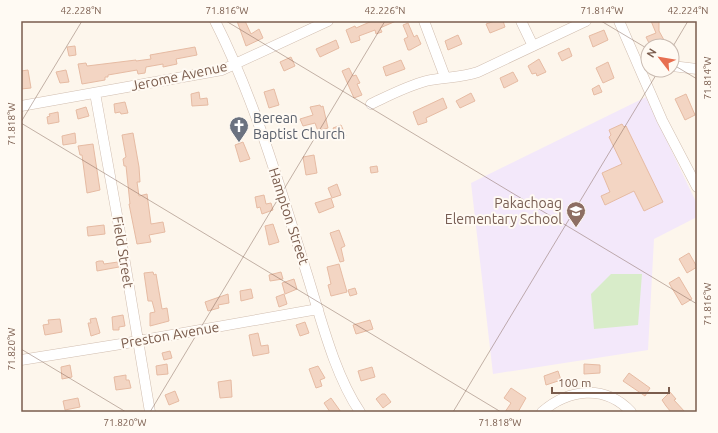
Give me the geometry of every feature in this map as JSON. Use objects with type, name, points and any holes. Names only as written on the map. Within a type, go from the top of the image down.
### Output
[{"type":"street","name":"Hampton Street","points":[[215,21],[236,64],[270,159],[318,309],[345,385],[360,412]]},
{"type":"street","name":"Jerome Avenue","points":[[21,106],[222,70],[311,24],[328,21]]},
{"type":"street","points":[[424,21],[445,77]]},
{"type":"street","points":[[521,21],[533,46]]},
{"type":"street","points":[[371,104],[424,82],[445,77],[464,77],[506,60],[586,21]]},
{"type":"street","points":[[618,21],[640,59]]},
{"type":"street","points":[[680,67],[697,69]]},
{"type":"street","points":[[648,78],[662,120],[697,188]]},
{"type":"street","name":"Field Street","points":[[95,93],[139,340],[150,412]]},
{"type":"street","name":"Preston Avenue","points":[[21,360],[318,309]]},
{"type":"street","points":[[542,412],[560,399],[581,392],[605,394],[616,400],[631,412]]},
{"type":"shaded area","name":"Pakachoag Elementary School","points":[[646,97],[697,204],[697,217],[654,239],[648,350],[493,374],[471,183]]},
{"type":"green space","points":[[611,274],[642,274],[638,325],[594,329],[591,294]]},
{"type":"building","points":[[237,21],[245,21],[251,34],[259,29],[263,38],[246,46]]},
{"type":"building","points":[[372,21],[396,21],[380,28],[382,32],[376,34],[375,30],[359,36],[360,40],[351,43],[346,30],[355,26],[356,28]]},
{"type":"building","points":[[495,21],[503,21],[505,27],[490,33],[486,24]]},
{"type":"building","points":[[651,21],[659,21],[659,31],[663,38],[646,37],[656,33]]},
{"type":"building","points":[[408,23],[414,37],[417,35],[421,44],[410,50],[408,50],[404,39],[408,37],[403,25]]},
{"type":"building","points":[[604,30],[608,40],[593,47],[589,36]]},
{"type":"building","points":[[458,35],[462,44],[448,50],[445,41]]},
{"type":"building","points":[[336,40],[339,48],[320,57],[316,49]]},
{"type":"building","points":[[75,46],[76,55],[69,56],[67,47]]},
{"type":"building","points":[[195,47],[197,55],[176,59],[177,64],[163,67],[163,64],[146,67],[145,73],[138,74],[137,70],[108,75],[108,77],[105,77],[105,80],[82,84],[78,64],[86,63],[87,66],[151,59],[150,55]]},
{"type":"building","points":[[569,48],[572,56],[562,61],[558,53]]},
{"type":"building","points":[[291,57],[295,66],[284,71],[280,62]]},
{"type":"building","points":[[539,59],[546,72],[537,76],[536,73],[532,74],[528,66]]},
{"type":"building","points":[[401,60],[405,69],[386,76],[383,67]]},
{"type":"building","points":[[608,62],[614,78],[603,83],[596,68]]},
{"type":"building","points":[[349,68],[353,76],[356,75],[360,83],[357,84],[362,95],[354,98],[342,71]]},
{"type":"building","points":[[28,70],[31,88],[21,89],[21,71]]},
{"type":"building","points":[[66,70],[69,82],[60,83],[56,72]]},
{"type":"building","points":[[513,72],[518,81],[504,88],[500,78]]},
{"type":"building","points":[[599,85],[602,92],[594,95],[592,89]]},
{"type":"building","points":[[274,89],[279,105],[269,108],[264,92]]},
{"type":"building","points":[[199,92],[200,99],[207,98],[208,105],[192,106],[191,94]]},
{"type":"building","points":[[471,93],[475,101],[460,108],[456,101]]},
{"type":"building","points":[[686,94],[695,115],[685,120],[675,99]]},
{"type":"building","points":[[443,98],[447,108],[426,118],[427,122],[418,125],[413,112]]},
{"type":"building","points":[[125,102],[128,113],[115,113],[114,104]]},
{"type":"building","points":[[320,105],[321,107],[323,106],[328,128],[318,131],[315,123],[303,126],[300,119],[313,115],[310,107]]},
{"type":"building","points":[[86,107],[89,116],[78,119],[76,110]]},
{"type":"building","points":[[58,112],[59,122],[48,124],[47,117],[50,116],[49,114]]},
{"type":"building","points":[[622,124],[624,127],[626,126],[663,202],[644,211],[634,191],[605,205],[601,196],[610,192],[602,173],[622,164],[609,137],[611,135],[609,130]]},
{"type":"building","points":[[341,125],[346,136],[340,138],[339,136],[337,137],[333,128]]},
{"type":"building","points":[[75,133],[76,143],[63,145],[62,136]]},
{"type":"building","points":[[133,133],[139,167],[140,182],[137,182],[139,196],[147,194],[151,224],[163,222],[165,232],[149,235],[151,242],[137,244],[129,204],[126,166],[124,166],[123,159],[126,157],[122,135]]},
{"type":"building","points":[[243,142],[250,159],[240,162],[235,145]]},
{"type":"building","points":[[93,144],[100,190],[87,193],[82,155],[80,155],[78,146]]},
{"type":"building","points":[[314,155],[317,173],[306,175],[303,157]]},
{"type":"building","points":[[377,166],[378,172],[371,173],[370,167]]},
{"type":"building","points":[[337,184],[341,195],[332,198],[328,188]]},
{"type":"building","points":[[264,195],[266,204],[271,203],[273,210],[262,214],[260,207],[257,208],[255,197]]},
{"type":"building","points":[[331,198],[334,207],[319,213],[315,203]]},
{"type":"building","points":[[273,224],[279,242],[269,245],[265,226]]},
{"type":"building","points":[[104,225],[105,234],[88,236],[87,227]]},
{"type":"building","points":[[339,230],[345,246],[341,248],[344,261],[340,262],[330,233]]},
{"type":"building","points":[[689,253],[697,267],[687,273],[679,259]]},
{"type":"building","points":[[103,261],[104,264],[118,262],[119,267],[97,271],[96,262]]},
{"type":"building","points":[[339,264],[347,292],[331,296],[328,285],[331,284],[327,267]]},
{"type":"building","points":[[153,272],[154,275],[156,274],[162,309],[167,308],[169,321],[150,326],[150,313],[155,312],[152,301],[148,301],[144,273]]},
{"type":"building","points":[[281,272],[283,279],[270,281],[269,275]]},
{"type":"building","points":[[679,277],[692,299],[682,305],[669,283]]},
{"type":"building","points":[[294,279],[297,289],[285,294],[282,283]]},
{"type":"building","points":[[355,288],[357,294],[350,296],[348,290]]},
{"type":"building","points":[[251,289],[253,298],[241,301],[240,291]]},
{"type":"building","points":[[228,294],[229,303],[218,305],[219,308],[208,311],[205,302]]},
{"type":"building","points":[[284,294],[287,304],[279,307],[276,297]]},
{"type":"building","points":[[123,315],[125,326],[119,327],[119,330],[113,330],[112,317]]},
{"type":"building","points":[[96,318],[100,333],[91,336],[88,323],[91,323],[90,319]]},
{"type":"building","points":[[60,319],[62,332],[45,335],[43,325],[49,324],[48,320]]},
{"type":"building","points":[[370,320],[373,329],[356,334],[353,325]]},
{"type":"building","points":[[305,322],[309,333],[300,336],[296,325]]},
{"type":"building","points":[[258,333],[261,346],[268,345],[269,353],[253,356],[249,335]]},
{"type":"building","points":[[170,351],[172,358],[164,360],[162,353]]},
{"type":"building","points":[[167,364],[168,374],[157,375],[156,366]]},
{"type":"building","points":[[584,364],[600,365],[600,373],[584,374]]},
{"type":"building","points":[[70,365],[72,377],[62,379],[61,367]]},
{"type":"building","points":[[318,366],[325,378],[320,380],[322,386],[316,388],[309,369]]},
{"type":"building","points":[[372,367],[375,377],[361,381],[358,371]]},
{"type":"building","points":[[558,371],[561,380],[546,385],[544,376]]},
{"type":"building","points":[[629,373],[650,388],[645,396],[623,381]]},
{"type":"building","points":[[126,375],[126,380],[129,380],[131,388],[116,390],[114,377]]},
{"type":"building","points":[[231,380],[232,397],[220,398],[218,382]]},
{"type":"building","points":[[511,388],[526,398],[518,412],[505,412],[511,403],[504,398]]},
{"type":"building","points":[[175,391],[179,401],[169,405],[165,395]]},
{"type":"building","points":[[670,392],[676,399],[674,400],[685,412],[671,412],[666,406],[662,400]]},
{"type":"building","points":[[382,394],[385,394],[391,402],[383,408],[376,399]]},
{"type":"building","points":[[78,398],[80,407],[65,410],[63,401]]},
{"type":"building","points":[[331,398],[341,412],[330,412],[324,403]]},
{"type":"place","name":"Berean Baptist Church","points":[[239,143]]},
{"type":"place","name":"Pakachoag Elementary School","points":[[576,228]]}]
